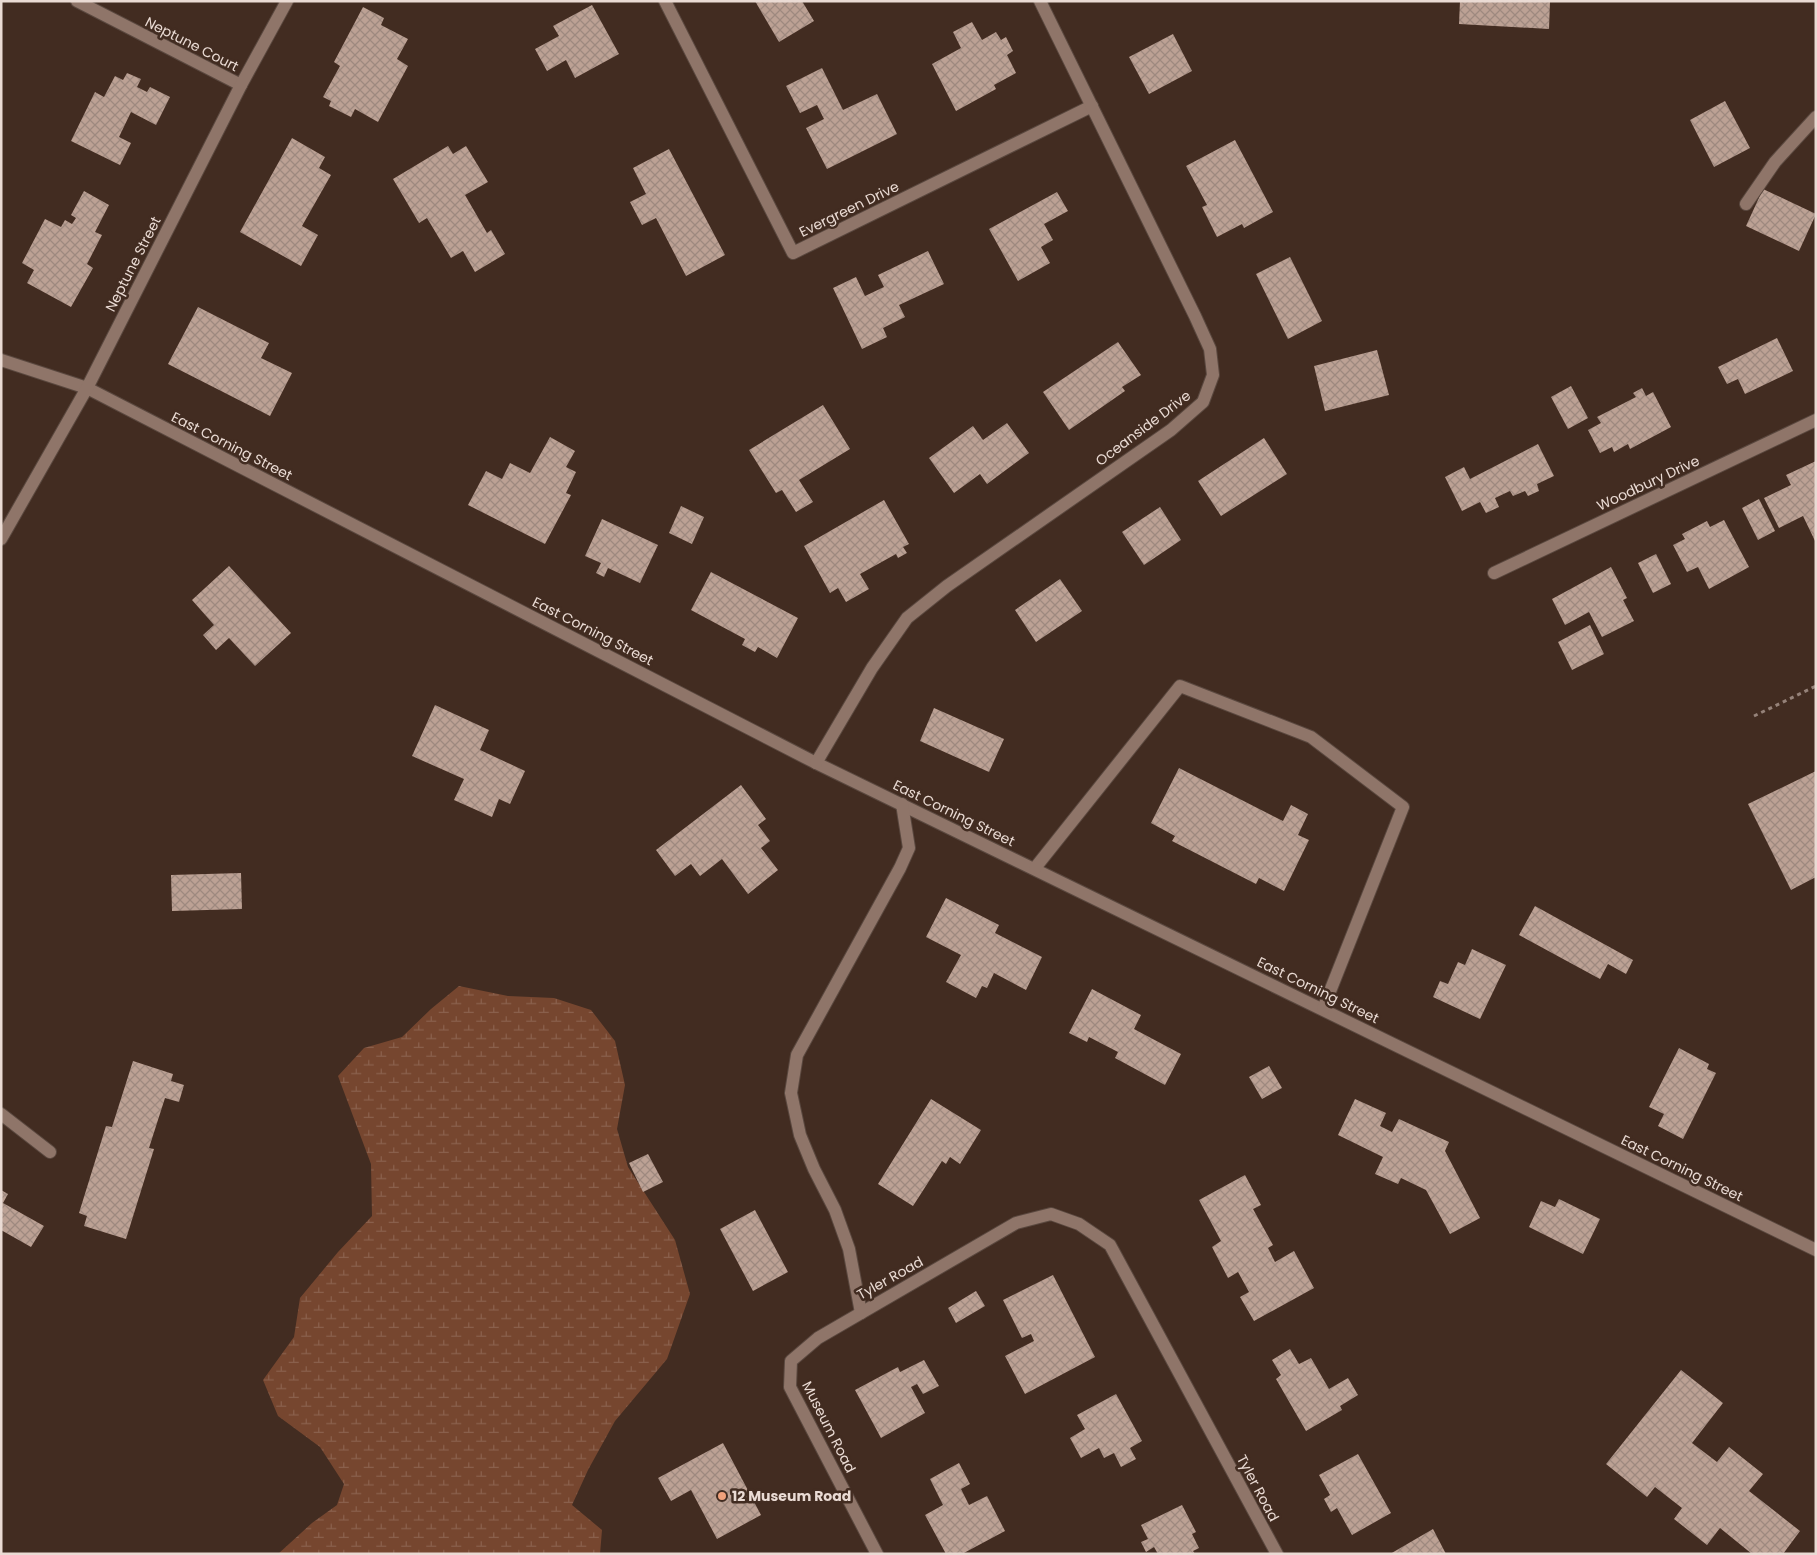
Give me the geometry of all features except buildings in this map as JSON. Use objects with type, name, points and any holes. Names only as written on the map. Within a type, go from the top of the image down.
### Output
[{"type":"street","name":"Neptune Court","points":[[77,1],[241,85]]},
{"type":"street","name":"Neptune Street","points":[[1,539],[87,388],[241,85],[287,1]]},
{"type":"street","name":"Evergreen Drive","points":[[665,1],[793,253],[1092,106]]},
{"type":"street","name":"Oceanside Drive","points":[[816,763],[872,668],[907,618],[947,586],[1170,430],[1203,402],[1213,375],[1210,349],[1195,316],[1040,1]]},
{"type":"street","points":[[1746,204],[1775,162],[1816,117]]},
{"type":"street","name":"East Corning Street","points":[[1,360],[87,388],[816,763],[1816,1250]]},
{"type":"street","name":"Woodbury Drive","points":[[1494,573],[1816,420]]},
{"type":"street","points":[[1035,868],[1180,686],[1310,736],[1403,807],[1323,1009]]},
{"type":"street","name":"Tyler Road","points":[[902,804],[909,848],[900,868],[797,1055],[791,1093],[800,1135],[814,1170],[835,1210],[849,1249],[861,1313],[1016,1223],[1051,1214],[1079,1224],[1110,1245],[1277,1554]]},
{"type":"street","points":[[1,1114],[50,1152]]},
{"type":"street","name":"Museum Road","points":[[861,1313],[818,1338],[791,1361],[790,1387],[877,1554]]},
{"type":"path","points":[[1754,716],[1816,686]]},
{"type":"green space","points":[[459,986],[508,996],[554,998],[591,1010],[615,1041],[625,1085],[617,1129],[628,1167],[675,1240],[690,1294],[667,1359],[615,1421],[588,1470],[572,1505],[602,1530],[600,1554],[278,1554],[312,1523],[337,1505],[344,1484],[320,1447],[278,1416],[263,1380],[294,1337],[300,1298],[338,1252],[372,1216],[371,1164],[338,1076],[364,1048],[402,1037],[431,1009]]},
{"type":"place","name":"12 Museum Road","points":[[722,1496]]}]
